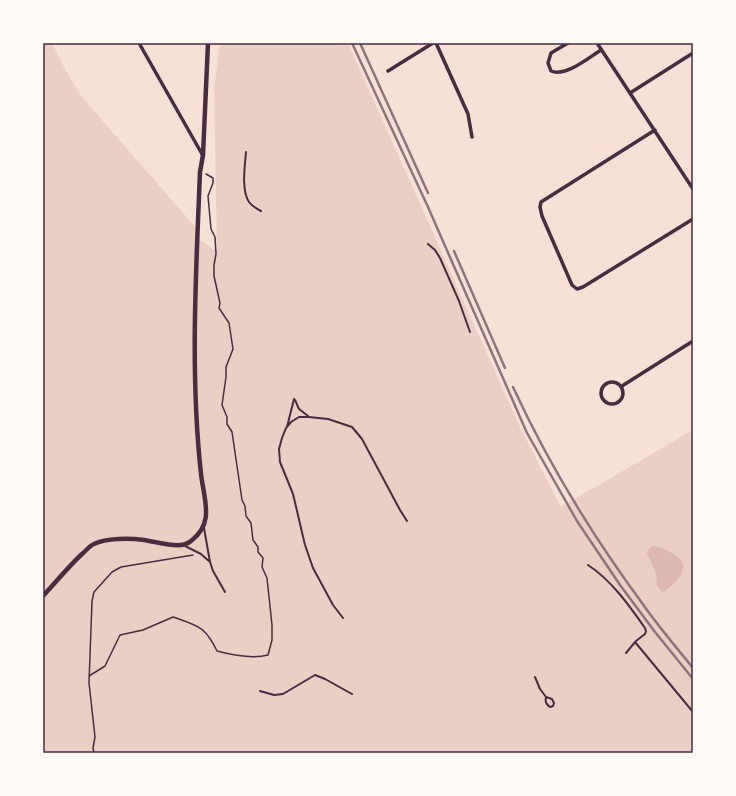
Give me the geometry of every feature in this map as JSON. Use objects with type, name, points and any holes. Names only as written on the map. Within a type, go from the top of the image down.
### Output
[{"type":"street","points":[[139,43],[203,155]]},
{"type":"street","points":[[43,596],[68,567],[93,544],[105,540],[130,539],[182,545],[195,539],[204,528],[206,522],[196,403],[195,347],[200,172],[203,155],[208,43]]},
{"type":"street","points":[[388,71],[434,43],[468,114],[472,137]]},
{"type":"street","points":[[568,43],[551,53],[548,63],[551,71],[556,73],[565,72],[601,50]]},
{"type":"street","points":[[597,43],[693,189]]},
{"type":"street","points":[[630,93],[693,53]]},
{"type":"street","points":[[655,130],[541,202],[540,207],[542,216],[572,285],[576,289],[583,287],[693,219]]},
{"type":"street","points":[[622,386],[693,340]]},
{"type":"street","points":[[608,382],[616,382],[622,386],[624,393],[623,397],[618,403],[610,404],[602,397],[601,390],[608,382]]},
{"type":"lane","points":[[246,152],[244,178],[247,197],[252,205],[261,211]]},
{"type":"lane","points":[[428,244],[438,253],[459,301],[470,332]]},
{"type":"lane","points":[[308,417],[299,409],[294,399],[279,449],[280,462],[293,494],[305,545],[313,568],[333,605],[343,618]]},
{"type":"lane","points":[[286,428],[291,422],[299,417],[328,419],[352,427],[362,439],[407,521]]},
{"type":"lane","points":[[204,528],[210,562],[213,571],[225,592]]},
{"type":"lane","points":[[182,545],[200,554],[210,562]]},
{"type":"lane","points":[[588,564],[600,573],[631,608],[645,628],[646,631],[644,634],[626,653]]},
{"type":"lane","points":[[635,642],[693,712]]},
{"type":"lane","points":[[260,691],[283,694],[315,675],[352,694]]},
{"type":"lane","points":[[535,677],[546,697],[545,701],[547,705],[550,707],[553,706],[554,703],[552,699],[546,697]]},
{"type":"path","points":[[89,676],[105,666],[120,635],[143,630],[173,617],[199,626],[212,641],[217,651],[257,657],[268,655],[272,640],[267,578],[262,567],[263,558],[258,552],[258,547],[253,540],[251,523],[246,516],[245,506],[242,500],[232,432],[227,424],[227,417],[222,405],[226,367],[233,349],[229,323],[219,308],[220,302],[214,276],[216,254],[215,237],[211,229],[208,196],[213,183],[213,178],[200,172]]},
{"type":"path","points":[[94,753],[93,748],[95,736],[89,676],[92,601],[94,592],[112,572],[121,567],[200,554]]},
{"type":"shaded area","points":[[43,43],[52,43],[81,96],[198,230],[198,239],[217,251],[214,90],[220,43],[348,43],[520,427],[561,507],[693,430],[693,753],[43,753]]},
{"type":"shaded area","points":[[654,546],[676,555],[680,558],[683,565],[683,570],[678,579],[671,587],[663,592],[657,586],[656,573],[647,554],[649,548]]},
{"type":"railway","points":[[352,43],[428,207],[527,433],[577,521],[620,585],[693,679]]},
{"type":"railway","points":[[360,43],[428,193]]},
{"type":"railway","points":[[454,251],[505,368]]},
{"type":"railway","points":[[513,387],[556,471],[588,525],[648,612],[693,668]]}]
